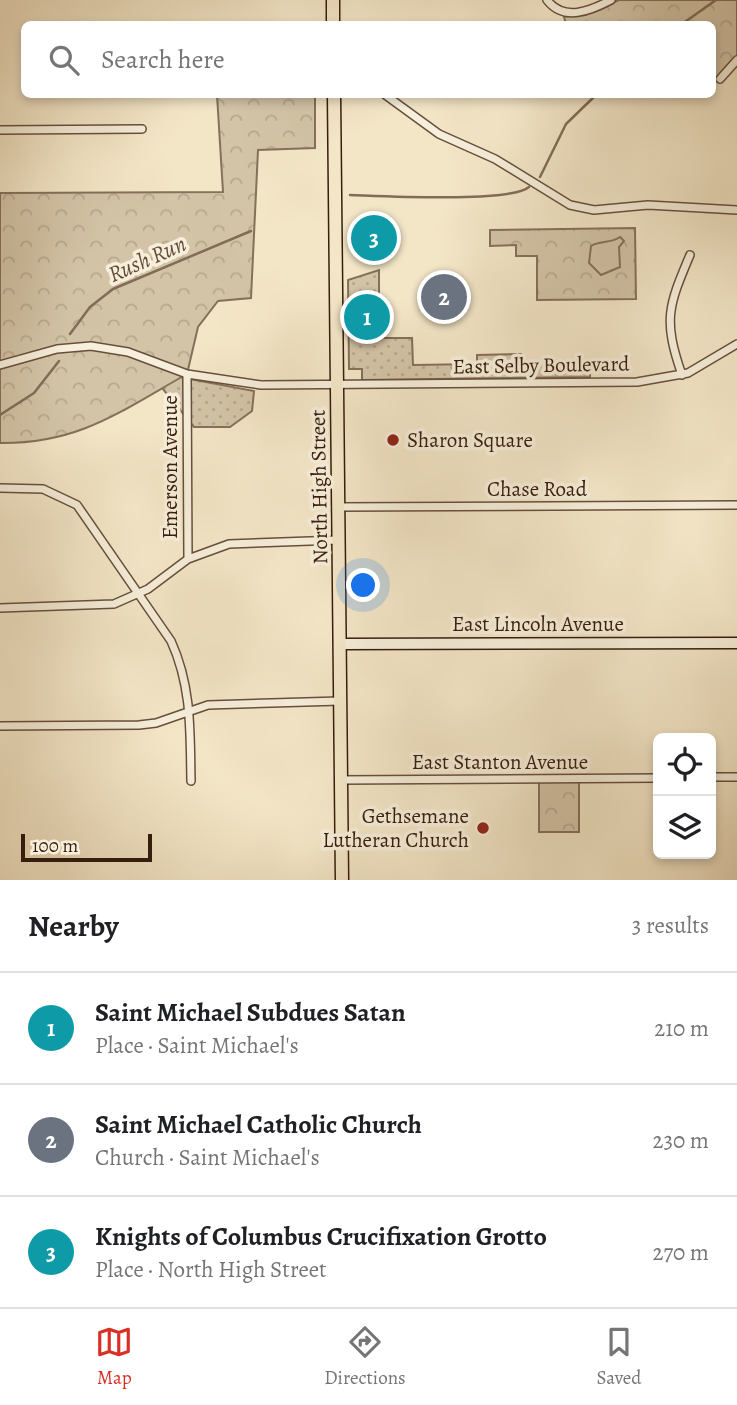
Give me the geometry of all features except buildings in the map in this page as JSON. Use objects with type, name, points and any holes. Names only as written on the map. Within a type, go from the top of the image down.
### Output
[{"type":"main road","points":[[333,0],[333,21]]},
{"type":"main road","name":"North High Street","points":[[334,98],[342,880]]},
{"type":"main road","name":"East Lincoln Avenue","points":[[340,644],[737,643]]},
{"type":"street","points":[[547,0],[557,11],[584,11],[611,0]]},
{"type":"street","points":[[720,79],[737,60]]},
{"type":"street","points":[[390,98],[439,134],[495,159],[570,205],[594,210],[648,205],[737,210]]},
{"type":"street","points":[[0,130],[142,129]]},
{"type":"street","points":[[682,375],[669,329],[668,313],[690,255]]},
{"type":"street","points":[[348,316],[382,316]]},
{"type":"street","name":"East Selby Boulevard","points":[[0,365],[75,346],[128,352],[187,374],[256,384],[636,382],[682,375],[700,368],[737,344]]},
{"type":"street","name":"Emerson Avenue","points":[[187,374],[188,559]]},
{"type":"street","points":[[0,488],[43,489],[78,505],[171,641],[181,663],[190,710],[191,781]]},
{"type":"street","name":"Chase Road","points":[[338,507],[737,505]]},
{"type":"street","points":[[0,608],[97,607],[122,602],[140,594],[188,559],[207,551],[243,541],[338,540]]},
{"type":"street","points":[[0,726],[139,725],[190,710],[237,702],[340,701]]},
{"type":"street","points":[[716,777],[737,776]]},
{"type":"street","name":"East Stanton Avenue","points":[[341,780],[653,778]]},
{"type":"green space","points":[[619,0],[737,0],[737,61],[720,79],[716,77],[716,21],[565,21],[564,17],[593,11]]},
{"type":"green space","points":[[217,98],[315,98],[315,148],[258,150],[251,298],[218,301],[198,327],[187,374],[98,423],[53,438],[0,443],[0,193],[223,192]]},
{"type":"green space","points":[[635,228],[636,299],[537,300],[537,256],[516,256],[516,245],[490,246],[490,230]]},
{"type":"green space","points":[[620,237],[624,241],[619,247],[620,267],[601,275],[589,263],[591,246]]},
{"type":"green space","points":[[379,270],[379,338],[412,338],[413,365],[477,364],[477,355],[522,354],[523,361],[590,360],[590,377],[362,380],[362,369],[349,369],[348,280]]},
{"type":"green space","points":[[163,374],[254,391],[252,411],[230,427],[194,427],[162,388]]},
{"type":"green space","points":[[539,782],[579,782],[579,832],[539,832]]},
{"type":"waterway","name":"Rush Run","points":[[686,21],[716,0]]},
{"type":"waterway","name":"Rush Run","points":[[540,177],[566,124],[593,98]]},
{"type":"waterway","name":"Rush Run","points":[[350,195],[472,197],[517,192],[529,187]]},
{"type":"waterway","name":"Rush Run","points":[[70,334],[90,307],[113,289],[251,231]]},
{"type":"waterway","name":"Rush Run","points":[[0,415],[34,393],[59,361]]},
{"type":"place","name":"Knights of Columbus Crucifixation Grotto","points":[[374,238]]},
{"type":"place","name":"Saint Michael Catholic Church","points":[[444,297]]},
{"type":"place","name":"Saint Michael Subdues Satan","points":[[367,317]]},
{"type":"place","name":"Sharon Square","points":[[393,440]]},
{"type":"place","name":"Gethsemane Lutheran Church","points":[[483,828]]}]
